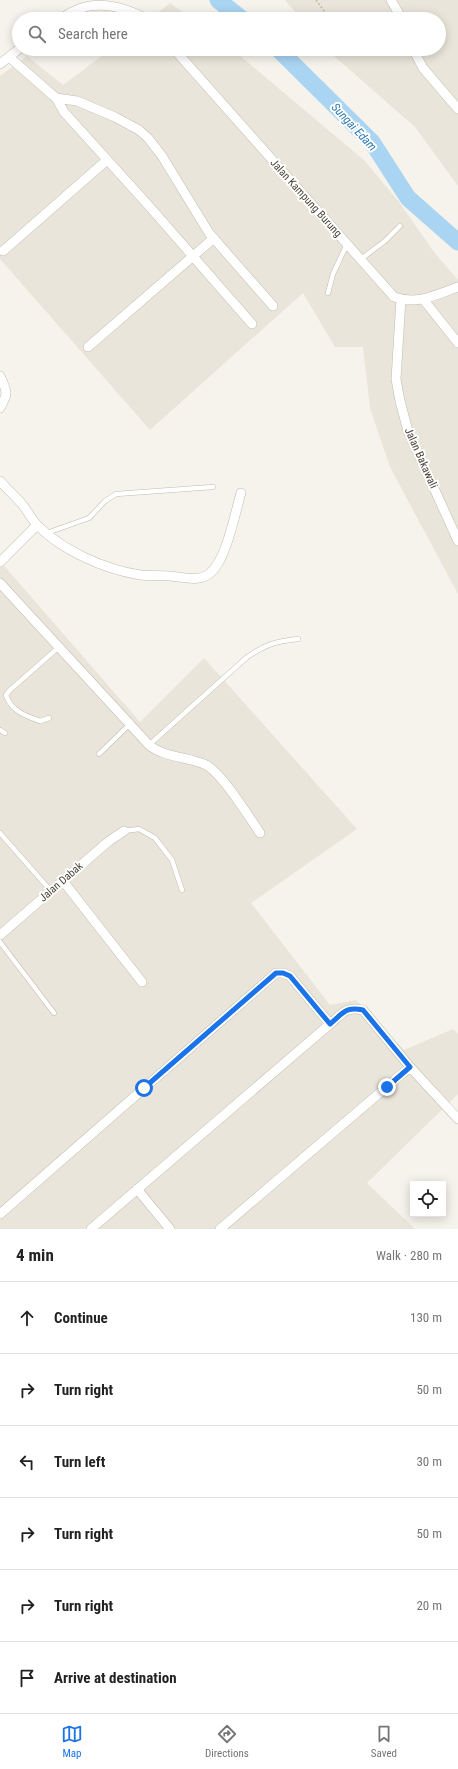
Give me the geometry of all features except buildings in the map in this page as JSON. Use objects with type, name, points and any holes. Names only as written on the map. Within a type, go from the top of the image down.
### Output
[{"type":"street","points":[[391,0],[398,12]]},
{"type":"street","points":[[72,12],[79,8],[101,5],[119,7],[131,12]]},
{"type":"street","points":[[0,64],[12,55]]},
{"type":"street","name":"Jalan Kampung Burung","points":[[180,56],[394,297],[401,299]]},
{"type":"street","points":[[416,56],[422,68],[458,109]]},
{"type":"street","points":[[9,57],[56,98],[64,112],[252,324]]},
{"type":"street","points":[[56,98],[77,101],[115,117],[139,130],[148,138],[162,156],[214,238],[273,306]]},
{"type":"street","points":[[4,251],[108,160]]},
{"type":"street","points":[[88,347],[214,238]]},
{"type":"street","points":[[401,299],[409,301],[423,299],[458,287]]},
{"type":"street","name":"Jalan Bakawali","points":[[401,299],[396,379],[400,401],[408,431],[458,541]]},
{"type":"street","points":[[423,299],[458,343]]},
{"type":"street","points":[[0,376],[7,396],[0,408]]},
{"type":"street","points":[[0,481],[22,504],[38,525],[80,557],[140,575],[199,578],[209,574],[220,562],[241,493]]},
{"type":"street","points":[[0,562],[38,525]]},
{"type":"street","points":[[0,583],[149,745],[156,750],[205,764],[216,772],[260,832]]},
{"type":"street","name":"Jalan Dabak","points":[[0,935],[109,841],[124,831]]},
{"type":"street","points":[[63,881],[142,982]]},
{"type":"street","points":[[0,1214],[276,973],[283,973],[290,976],[330,1024]]},
{"type":"street","points":[[91,1229],[330,1024],[345,1012],[353,1008],[363,1010],[410,1067],[458,1119]]},
{"type":"street","points":[[220,1229],[410,1067]]},
{"type":"street","points":[[137,1189],[170,1229]]},
{"type":"lane","points":[[361,259],[385,241],[400,226]]},
{"type":"lane","points":[[328,293],[333,274],[347,244]]},
{"type":"lane","points":[[47,533],[88,518],[112,495],[213,487]]},
{"type":"lane","points":[[149,745],[246,658],[260,648],[278,641],[298,639]]},
{"type":"lane","points":[[49,718],[40,721],[20,712],[9,703],[6,695],[59,647]]},
{"type":"lane","points":[[99,754],[130,724]]},
{"type":"lane","points":[[0,730],[5,733]]},
{"type":"lane","points":[[124,831],[139,829],[155,838],[172,860],[182,890]]},
{"type":"lane","points":[[0,833],[51,891]]},
{"type":"lane","points":[[0,942],[54,1013]]},
{"type":"path","points":[[316,0],[325,12]]},
{"type":"shaded area","points":[[285,0],[458,0],[458,186],[415,127],[334,56],[446,56],[446,12],[295,12]]},
{"type":"shaded area","points":[[170,3],[182,12],[159,12]]},
{"type":"shaded area","points":[[27,56],[63,85],[102,56],[240,56],[365,161],[399,202],[434,252],[458,280],[458,594],[390,467],[370,408],[363,347],[335,347],[303,293],[150,430],[0,259],[0,76]]},
{"type":"shaded area","points":[[0,561],[140,722],[204,658],[357,829],[251,903],[330,1005],[356,1000],[404,1050],[453,1029],[458,1034],[458,1094],[367,1183],[415,1229],[0,1229]]},
{"type":"waterway","name":"Sungai Edam","points":[[218,0],[233,12]]},
{"type":"waterway","name":"Sungai Edam","points":[[285,56],[372,142],[408,198],[458,242]]},
{"type":"route","points":[[144,1088],[276,973],[283,973],[290,976],[330,1024],[345,1012],[353,1008],[363,1010],[410,1067],[387,1087]]}]
